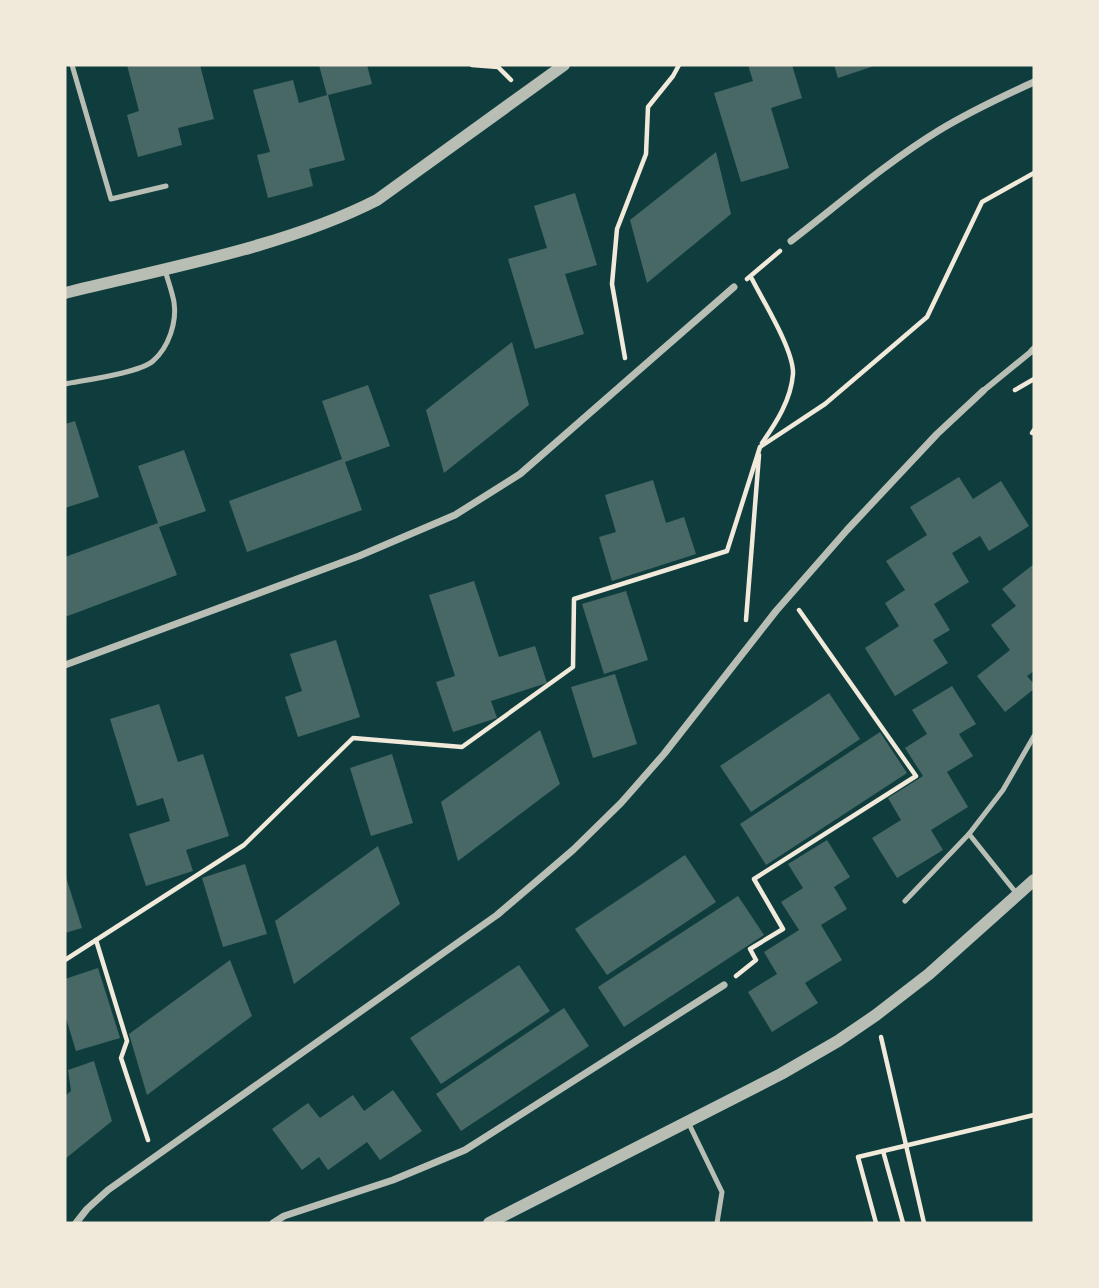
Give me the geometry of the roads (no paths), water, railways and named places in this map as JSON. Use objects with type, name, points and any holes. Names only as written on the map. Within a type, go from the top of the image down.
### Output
[{"type":"street","points":[[65,293],[231,252],[349,214],[377,200],[564,65]]},
{"type":"street","points":[[791,241],[936,132],[988,103],[1034,82]]},
{"type":"street","points":[[65,665],[359,556],[455,515],[520,474],[734,287]]},
{"type":"street","points":[[76,1223],[86,1209],[108,1190],[497,915],[573,850],[621,803],[664,754],[789,596],[910,463],[982,391],[1033,350]]},
{"type":"street","points":[[489,1223],[781,1074],[838,1041],[929,974],[1034,880]]},
{"type":"street","points":[[273,1223],[284,1216],[403,1177],[465,1150],[724,985]]},
{"type":"lane","points":[[72,65],[111,199],[166,186]]},
{"type":"lane","points":[[65,384],[130,370],[152,362],[166,345],[173,325],[174,303],[165,268]]},
{"type":"lane","points":[[905,901],[969,834],[1003,790],[1034,736]]},
{"type":"lane","points":[[969,834],[1018,894]]},
{"type":"lane","points":[[688,1121],[722,1192],[717,1223]]}]
